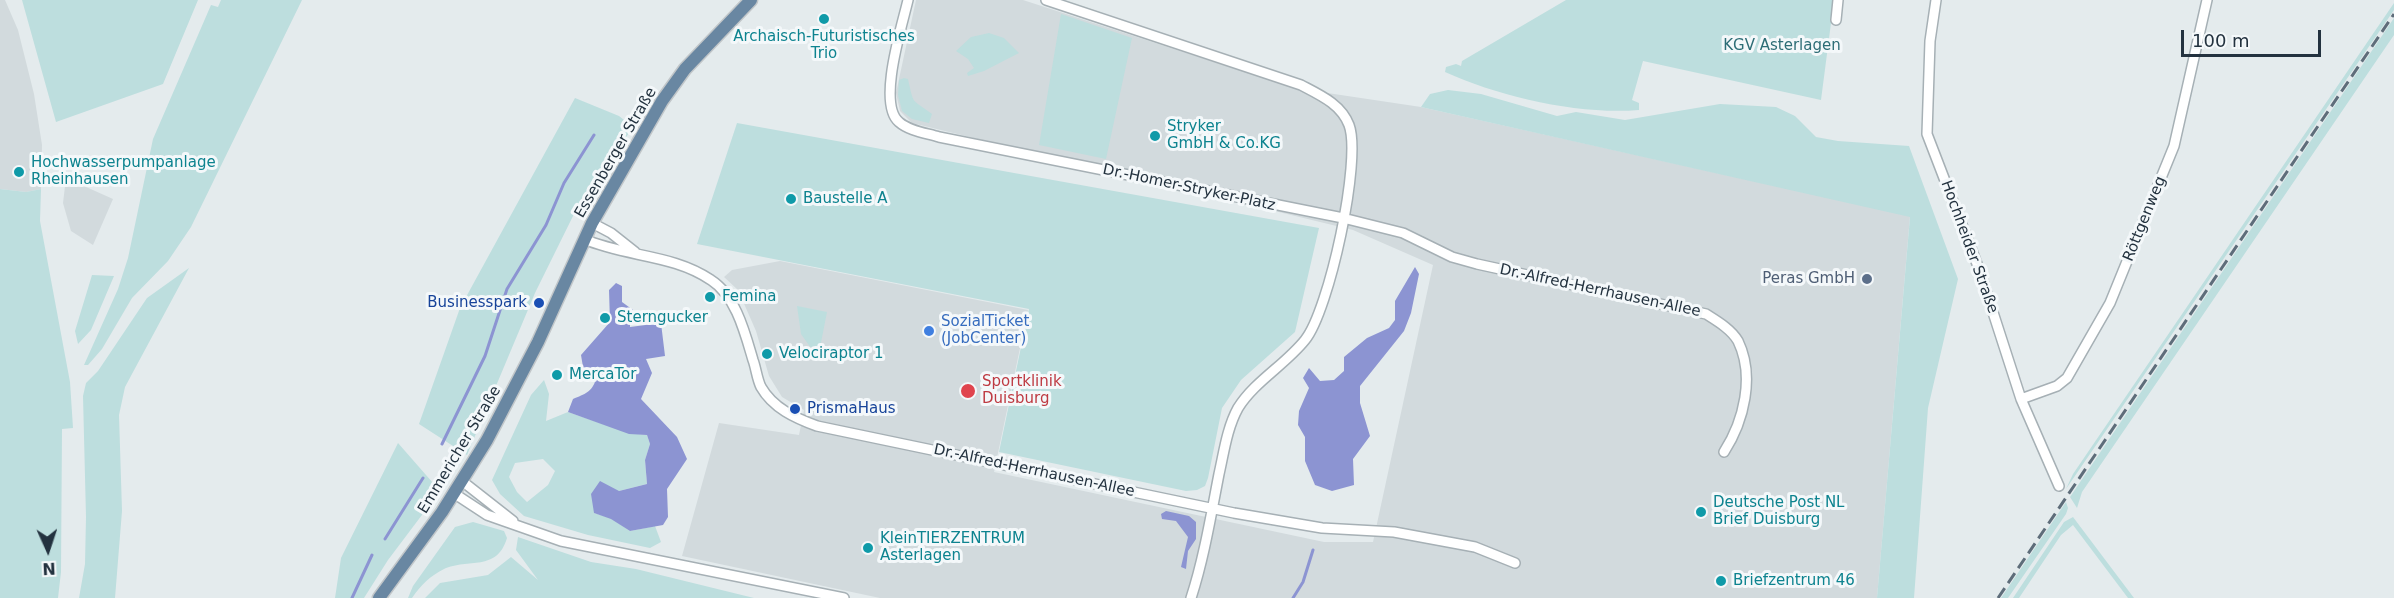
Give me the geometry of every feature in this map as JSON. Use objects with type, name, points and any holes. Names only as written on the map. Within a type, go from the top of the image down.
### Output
[{"type":"main road","name":"Essenberger Straße","points":[[538,342],[591,223],[658,107],[679,77],[751,0]]},
{"type":"main road","name":"Emmericher Straße","points":[[379,598],[455,494],[505,408],[538,342]]},
{"type":"street","name":"Dr.-Homer-Stryker-Platz","points":[[908,0],[889,93],[893,115],[899,123],[939,137],[1343,218]]},
{"type":"street","points":[[1046,0],[1301,85],[1326,98],[1341,112],[1351,132],[1352,166],[1343,218],[1317,321],[1305,340],[1252,391],[1238,408],[1227,435],[1191,598]]},
{"type":"street","points":[[1836,20],[1838,0]]},
{"type":"street","name":"Hochheider Straße","points":[[1936,0],[1930,41],[1927,134],[1979,269],[2021,399],[2059,486]]},
{"type":"street","name":"Röttgenweg","points":[[2021,399],[2057,386],[2067,378],[2110,303],[2174,146],[2207,0]]},
{"type":"street","name":"Dr.-Alfred-Herrhausen-Allee","points":[[1343,218],[1403,233],[1452,257],[1477,264],[1706,314],[1723,325],[1737,339],[1746,369],[1745,395],[1740,421],[1724,452]]},
{"type":"street","name":"Dr.-Alfred-Herrhausen-Allee","points":[[591,223],[611,233],[637,254]]},
{"type":"street","name":"Dr.-Alfred-Herrhausen-Allee","points":[[584,239],[604,248],[665,259],[711,280],[728,296],[746,333],[761,386],[778,407],[796,418],[842,432],[1212,508],[1322,528],[1394,532],[1474,546],[1515,563]]},
{"type":"street","points":[[462,481],[517,524]]},
{"type":"street","points":[[455,494],[486,515],[561,541],[844,598]]},
{"type":"shaded area","points":[[0,0],[5,0],[18,30],[34,94],[42,145],[41,189],[26,192],[0,189]]},
{"type":"shaded area","points":[[916,0],[1023,0],[1294,88],[1421,107],[1910,216],[1877,598],[880,598],[682,556],[719,423],[799,435],[804,410],[782,397],[769,376],[756,331],[738,290],[724,277],[732,270],[780,261],[1028,310],[994,472],[1324,542],[1373,542],[1433,265],[1353,230],[912,123],[900,111],[896,93]]},
{"type":"shaded area","points":[[66,178],[113,199],[93,245],[71,231],[63,203]]},
{"type":"green space","points":[[22,0],[198,0],[163,84],[56,122]]},
{"type":"green space","points":[[221,0],[302,0],[191,227],[168,261],[132,298],[102,349],[88,365],[84,365],[118,289],[128,258],[153,139],[211,5],[218,7]]},
{"type":"green space","name":"KGV Asterlagen","points":[[1566,0],[1834,0],[1821,100],[1643,61],[1632,100],[1639,103],[1639,110],[1591,110],[1515,96],[1445,72],[1446,67],[1456,64],[1461,66],[1462,61]]},
{"type":"green space","points":[[2394,3],[2394,10],[2066,489],[2073,474]]},
{"type":"green space","points":[[1061,14],[1132,38],[1106,159],[1039,145]]},
{"type":"green space","points":[[2394,18],[2394,35],[2082,492],[2077,508],[2070,497]]},
{"type":"green space","points":[[989,33],[1004,38],[1019,53],[984,71],[968,76],[967,73],[974,68],[968,59],[956,51],[971,37]]},
{"type":"green space","points":[[908,79],[914,101],[932,114],[929,123],[912,119],[902,111],[898,95],[899,80]]},
{"type":"green space","points":[[1448,90],[1481,94],[1557,116],[1576,112],[1625,120],[1720,104],[1776,107],[1795,116],[1816,137],[1838,141],[1909,146],[1958,279],[1928,408],[1914,598],[1877,598],[1910,217],[1421,107],[1430,94]]},
{"type":"green space","points":[[575,98],[619,116],[633,127],[574,214],[535,293],[467,455],[419,424],[460,308]]},
{"type":"green space","points":[[737,123],[1319,228],[1295,332],[1241,380],[1222,408],[1208,478],[1205,486],[1197,490],[1186,491],[999,452],[1029,309],[697,244]]},
{"type":"green space","points":[[0,189],[26,192],[41,189],[40,221],[70,382],[73,428],[62,429],[61,572],[58,598],[0,598]]},
{"type":"green space","points":[[189,268],[125,387],[119,415],[122,511],[115,598],[79,598],[85,564],[83,396],[86,383],[98,371],[147,298]]},
{"type":"green space","points":[[92,275],[114,276],[91,330],[78,344],[75,331]]},
{"type":"green space","points":[[797,306],[827,312],[818,358],[801,334]]},
{"type":"green space","points":[[544,380],[549,394],[546,421],[568,412],[629,433],[647,435],[650,444],[645,460],[647,484],[619,491],[594,513],[611,518],[630,531],[655,526],[661,542],[650,548],[588,535],[524,516],[500,494],[492,480],[531,395]],"holes":[[[543,459],[555,471],[548,485],[527,502],[517,492],[509,477],[515,463]]]},
{"type":"green space","points":[[398,443],[440,491],[388,560],[364,598],[335,598],[341,558]]},
{"type":"green space","points":[[2066,502],[2068,508],[2066,514],[2008,598],[2001,598]]},
{"type":"green space","points":[[2073,517],[2134,598],[2128,598],[2073,525],[2061,535],[2019,598],[2013,598],[2064,522]]},
{"type":"green space","points":[[473,522],[504,531],[507,538],[502,549],[489,560],[444,569],[426,581],[412,598],[408,598],[413,586],[455,527]]},
{"type":"green space","points":[[518,537],[591,562],[636,569],[754,598],[425,598],[440,583],[488,575],[511,557],[538,580],[516,550]]},
{"type":"water","points":[[1415,267],[1419,274],[1411,313],[1404,331],[1360,386],[1360,403],[1370,436],[1353,459],[1354,485],[1332,491],[1315,485],[1305,461],[1305,437],[1298,425],[1299,411],[1309,388],[1303,378],[1309,368],[1320,381],[1334,380],[1344,371],[1344,357],[1367,338],[1389,328],[1395,320],[1395,301]]},
{"type":"water","points":[[616,283],[622,286],[622,302],[633,310],[630,311],[630,327],[661,323],[665,356],[646,359],[652,373],[641,399],[677,437],[687,459],[667,489],[668,517],[663,525],[630,531],[611,519],[594,513],[591,494],[600,481],[619,491],[647,484],[645,460],[650,444],[647,435],[629,434],[568,412],[573,399],[590,390],[596,379],[583,367],[581,355],[610,322],[609,290]]},
{"type":"water","points":[[1166,511],[1189,516],[1196,522],[1196,539],[1188,551],[1186,569],[1181,567],[1188,537],[1176,521],[1162,519],[1161,514]]},
{"type":"waterway","points":[[442,444],[485,356],[507,289],[546,225],[564,183],[594,135]]},
{"type":"waterway","points":[[385,539],[423,478]]},
{"type":"waterway","points":[[1293,598],[1303,582],[1313,550]]},
{"type":"waterway","points":[[352,598],[372,555]]},
{"type":"railway","points":[[1998,598],[2394,14]]},
{"type":"place","name":"Archaisch-Futuristisches Trio","points":[[824,19]]},
{"type":"place","name":"Stryker GmbH & Co.KG","points":[[1155,136]]},
{"type":"place","name":"Hochwasserpumpanlage Rheinhausen","points":[[19,172]]},
{"type":"place","name":"Baustelle A","points":[[791,199]]},
{"type":"place","name":"Peras GmbH","points":[[1867,279]]},
{"type":"place","name":"Femina","points":[[710,297]]},
{"type":"place","name":"Businesspark","points":[[539,303]]},
{"type":"place","name":"Sterngucker","points":[[605,318]]},
{"type":"place","name":"SozialTicket (JobCenter)","points":[[929,331]]},
{"type":"place","name":"Velociraptor 1","points":[[767,354]]},
{"type":"place","name":"MercaTor","points":[[557,375]]},
{"type":"place","name":"Sportklinik Duisburg","points":[[968,391]]},
{"type":"place","name":"PrismaHaus","points":[[795,409]]},
{"type":"place","name":"Deutsche Post NL Brief Duisburg","points":[[1701,512]]},
{"type":"place","name":"KleinTIERZENTRUM Asterlagen","points":[[868,548]]},
{"type":"place","name":"Briefzentrum 46","points":[[1721,581]]}]
